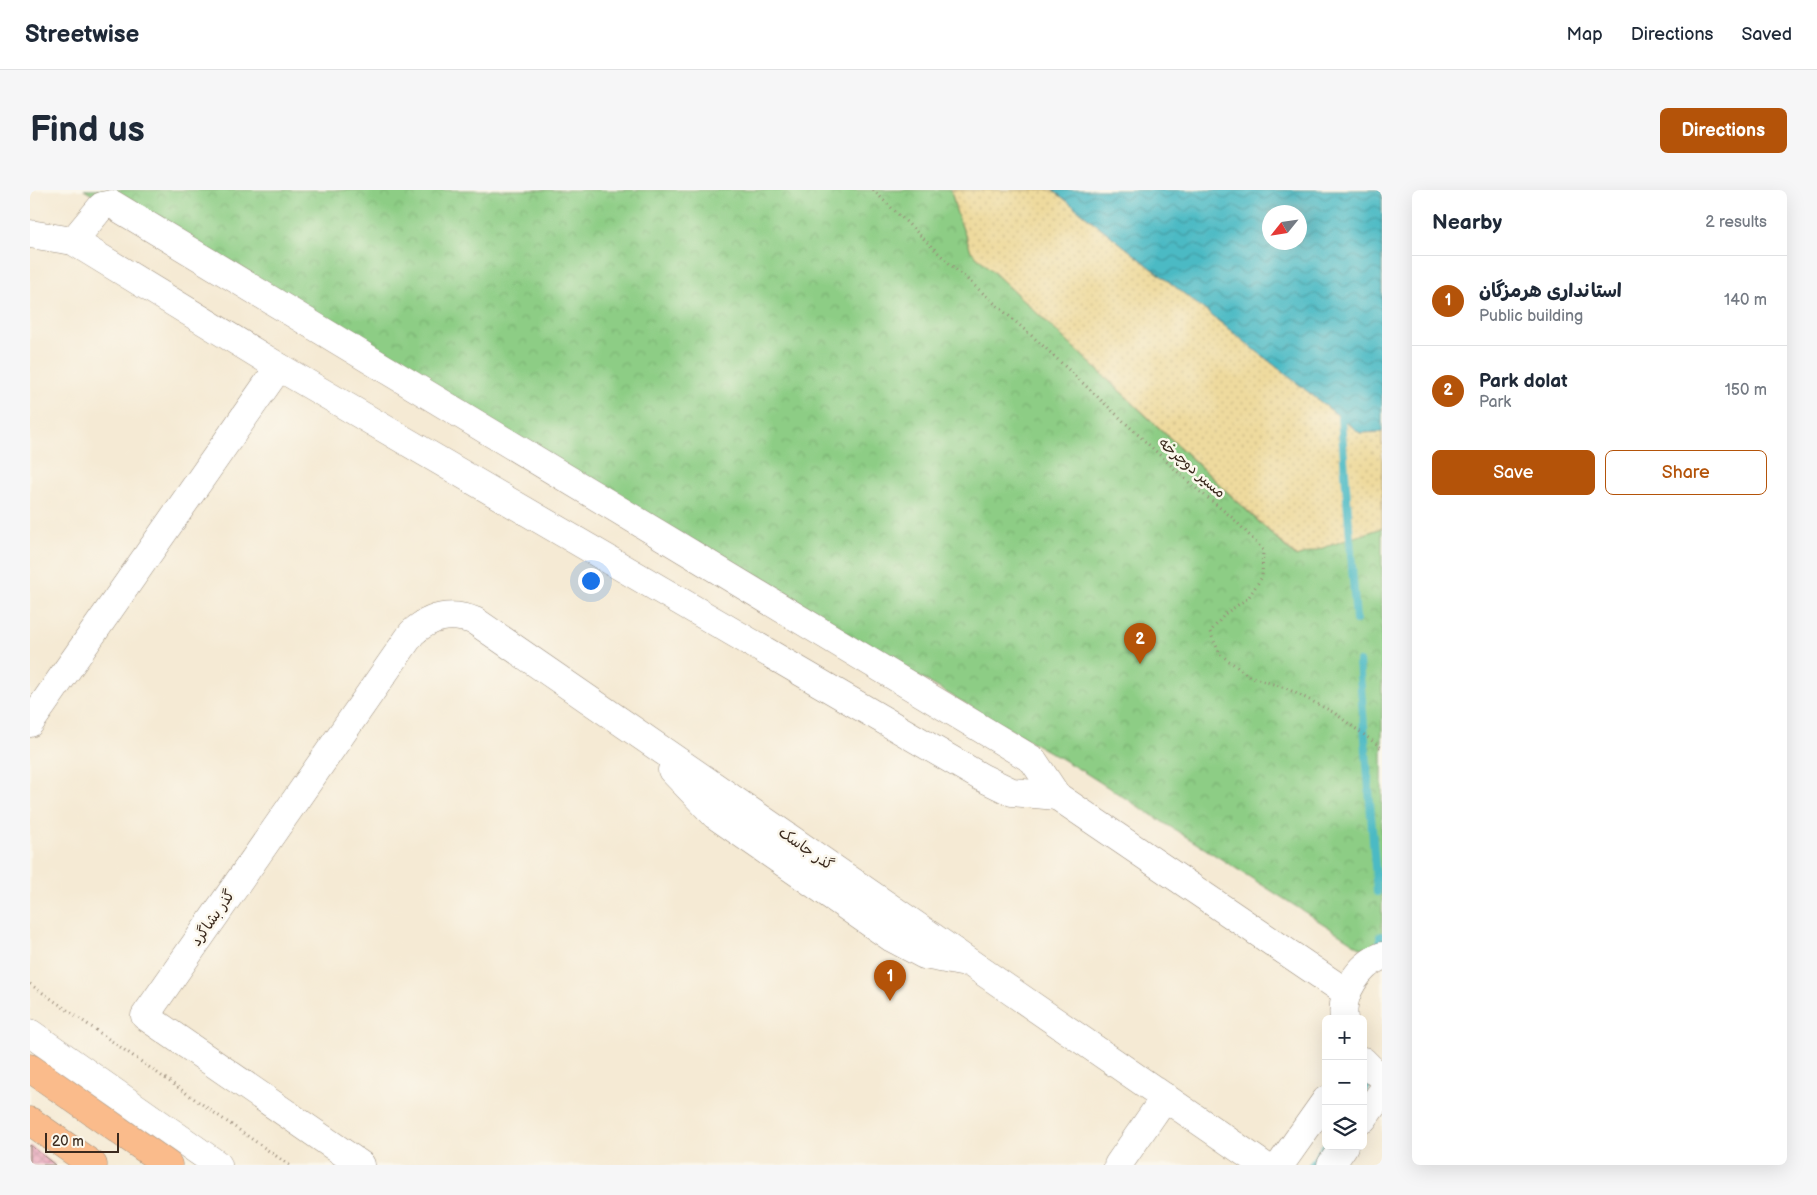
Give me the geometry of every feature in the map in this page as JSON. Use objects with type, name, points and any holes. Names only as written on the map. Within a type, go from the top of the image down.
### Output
[{"type":"main road","points":[[30,1068],[168,1165]]},
{"type":"main road","points":[[30,1121],[93,1165]]},
{"type":"street","points":[[73,241],[102,206],[112,204],[1033,760],[1057,796],[1346,1006],[1358,973],[1382,956]]},
{"type":"street","points":[[30,234],[73,241],[279,367],[981,777],[1012,792],[1057,796]]},
{"type":"street","points":[[30,723],[279,367]]},
{"type":"street","name":"گذر بشاگرد","points":[[361,1165],[145,1016],[412,633],[441,616],[452,615],[475,621],[641,736],[715,815],[892,938],[924,955],[974,965],[1166,1097]]},
{"type":"street","points":[[30,1033],[218,1165]]},
{"type":"street","points":[[1367,1065],[1382,1075]]},
{"type":"street","points":[[1367,1113],[1382,1092]]},
{"type":"street","points":[[1118,1165],[1166,1097],[1264,1165]]},
{"type":"street","points":[[1280,1165],[1322,1105]]},
{"type":"street","points":[[1331,1165],[1341,1150]]},
{"type":"path","name":"مسیر دوچرخه","points":[[873,190],[952,266],[1041,344],[1193,486],[1234,519],[1263,550],[1262,577],[1248,598],[1226,613],[1210,632],[1220,654],[1249,676],[1288,689],[1333,712],[1382,748]]},
{"type":"path","points":[[30,984],[289,1165]]},
{"type":"sand","points":[[951,190],[1053,190],[1360,433],[1382,432],[1382,528],[1297,557],[971,251],[956,211]]},
{"type":"green space","points":[[84,190],[951,190],[956,211],[971,251],[1296,557],[1382,528],[1382,961],[1084,772],[384,368]]},
{"type":"water","points":[[1053,190],[1382,190],[1382,432],[1360,433]]},
{"type":"building","points":[[30,1145],[55,1165],[30,1165]]},
{"type":"waterway","points":[[1341,418],[1356,620]]},
{"type":"waterway","points":[[1359,662],[1377,892]]},
{"type":"waterway","points":[[1380,936],[1381,946]]},
{"type":"waterway","points":[[1367,1086],[1371,1080]]},
{"type":"waterway","points":[[1312,1165],[1322,1150]]},
{"type":"place","name":"Park dolat","points":[[1140,664]]},
{"type":"place","name":"استانداری هرمزگان","points":[[890,1001]]}]
